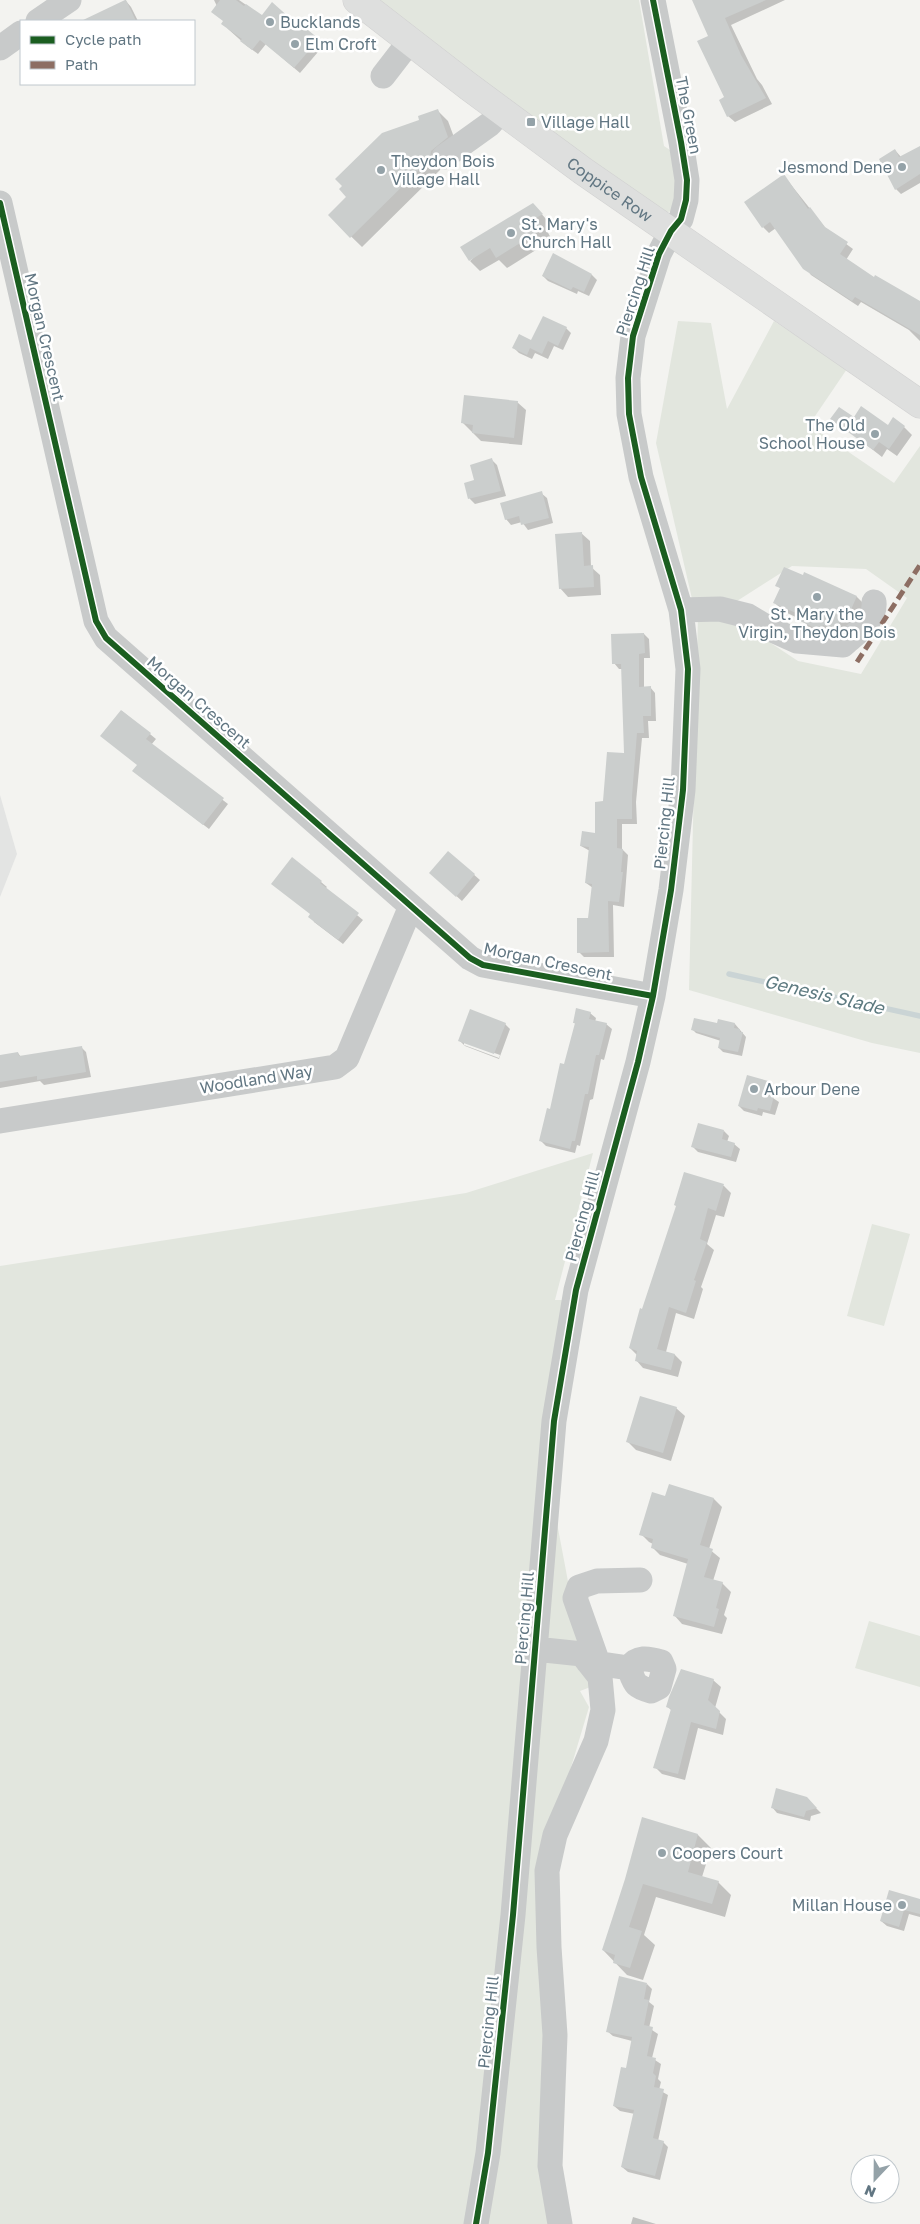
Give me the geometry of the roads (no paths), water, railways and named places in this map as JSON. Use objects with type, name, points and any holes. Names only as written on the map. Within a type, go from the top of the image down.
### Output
[{"type":"main road","name":"Coppice Row","points":[[357,0],[501,111],[670,232],[920,404]]},
{"type":"street","points":[[39,20],[69,0]]},
{"type":"street","name":"The Green","points":[[653,0],[687,180],[685,209],[681,219],[670,232]]},
{"type":"street","points":[[0,48],[20,34]]},
{"type":"street","points":[[383,76],[410,41]]},
{"type":"street","points":[[444,157],[490,124],[501,111]]},
{"type":"street","name":"Morgan Crescent","points":[[0,203],[96,621],[106,638],[470,958],[483,965],[653,996]]},
{"type":"street","name":"Piercing Hill","points":[[476,2224],[488,2153],[510,1944],[554,1421],[576,1290],[638,1062],[653,996],[671,890],[683,790],[688,669],[681,610],[641,477],[629,414],[628,378],[633,336],[651,277],[670,232]]},
{"type":"street","points":[[681,610],[720,609],[748,616],[768,628],[797,641],[843,645],[870,618],[874,602]]},
{"type":"street","name":"Woodland Way","points":[[0,1121],[336,1067],[347,1058],[411,906]]},
{"type":"street","points":[[560,2224],[550,2166],[555,2035],[549,1947],[547,1871],[555,1834],[596,1741],[602,1710],[600,1677],[593,1662],[575,1598],[579,1587],[597,1581],[640,1580]]},
{"type":"street","name":"Piercing Hill","points":[[535,1648],[582,1654],[593,1662],[629,1668]]},
{"type":"waterway","name":"Genesis Slade","points":[[729,974],[920,1016]]},
{"type":"place","name":"Bucklands","points":[[270,22]]},
{"type":"place","name":"Elm Croft","points":[[295,44]]},
{"type":"place","name":"Village Hall","points":[[531,122]]},
{"type":"place","name":"Jesmond Dene","points":[[902,167]]},
{"type":"place","name":"Theydon Bois Village Hall","points":[[381,170]]},
{"type":"place","name":"St. Mary's Church Hall","points":[[511,233]]},
{"type":"place","name":"The Old School House","points":[[875,434]]},
{"type":"place","name":"St. Mary the Virgin, Theydon Bois","points":[[817,597]]},
{"type":"place","name":"Arbour Dene","points":[[754,1089]]},
{"type":"place","name":"Coopers Court","points":[[662,1853]]},
{"type":"place","name":"Millan House","points":[[902,1905]]}]
